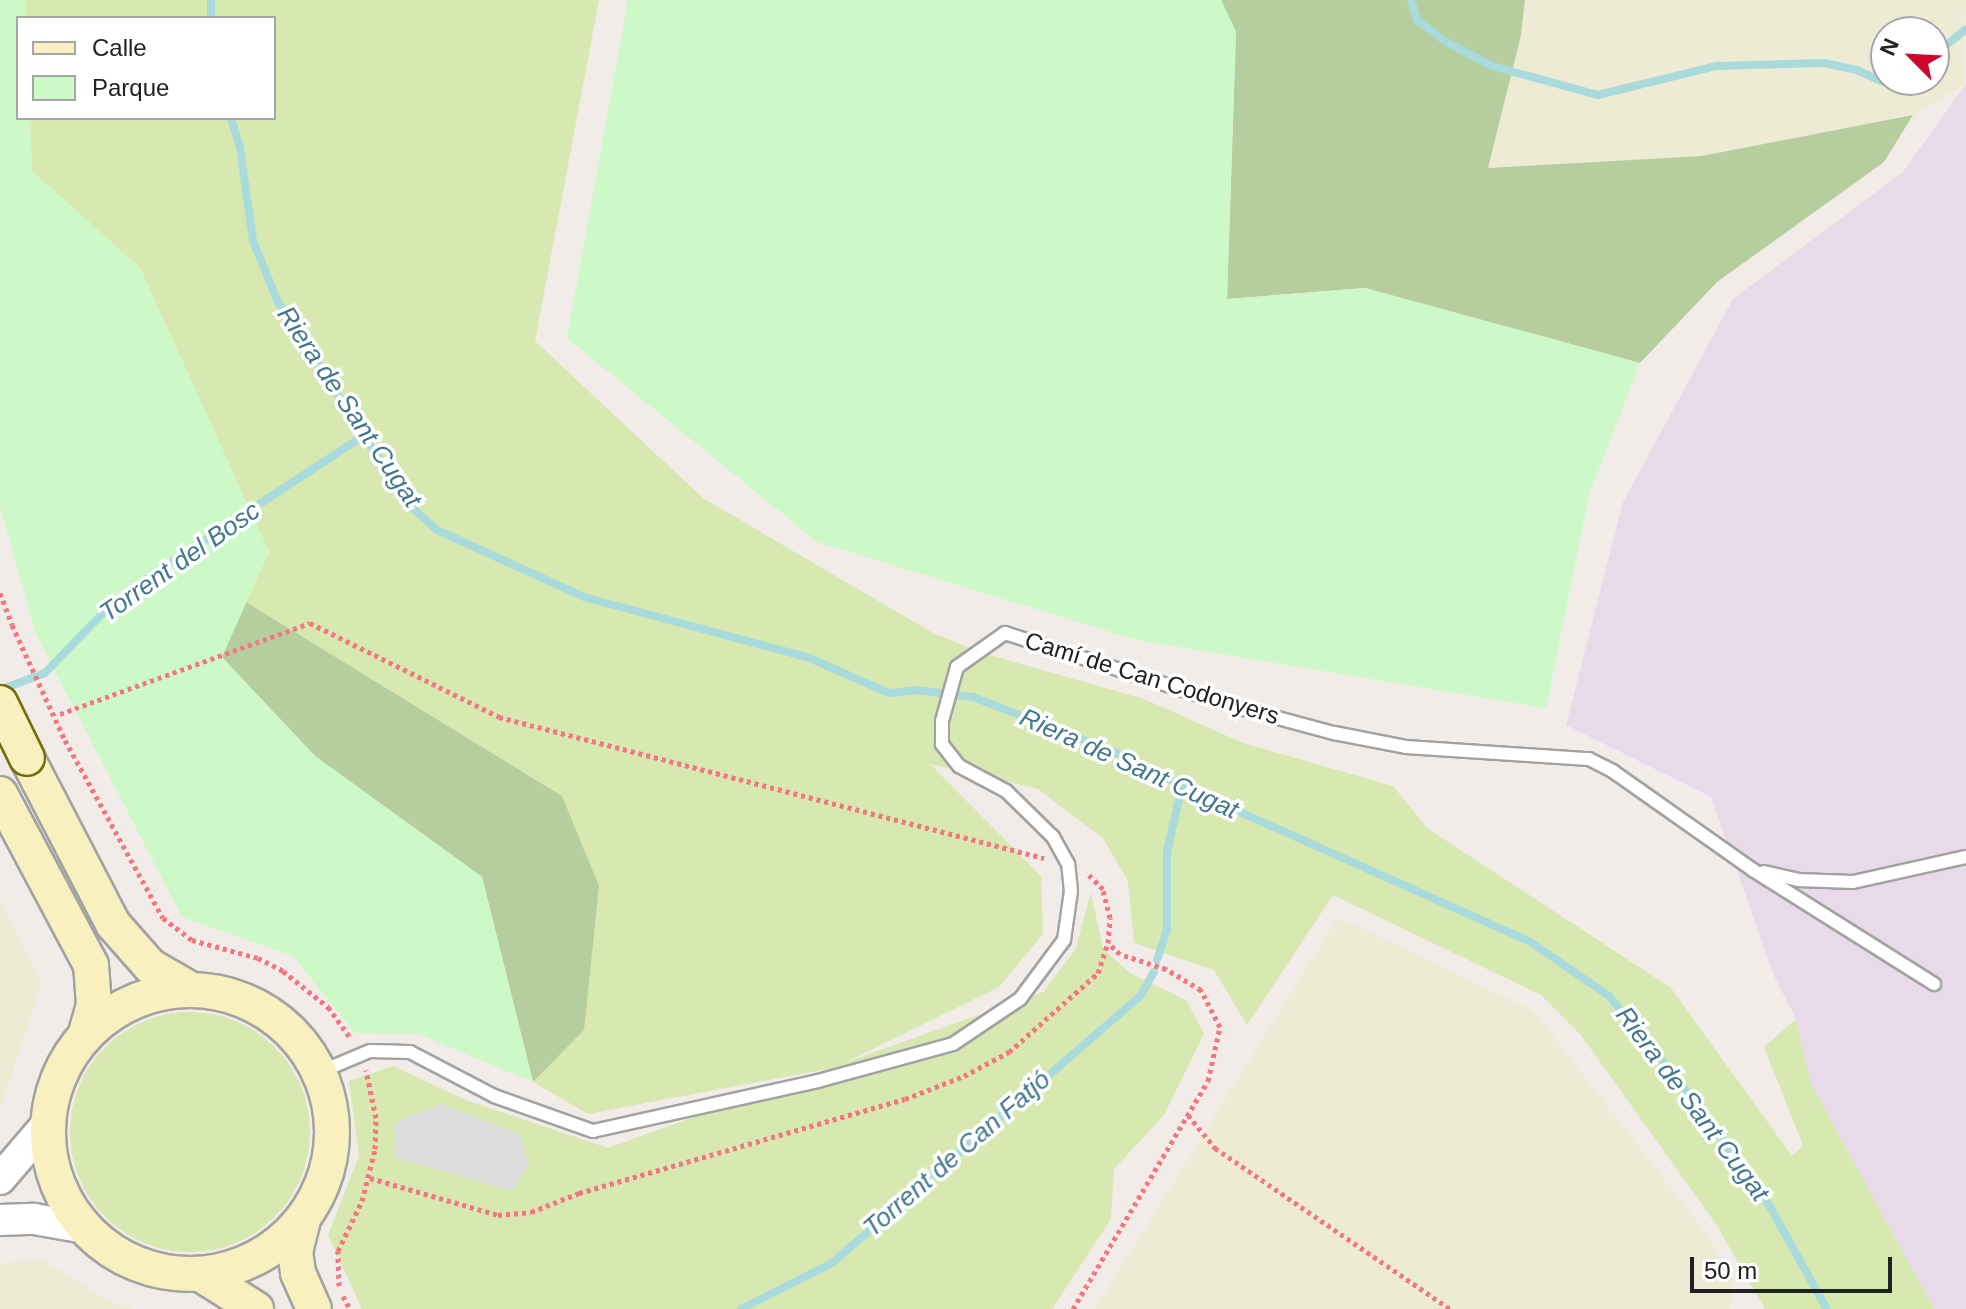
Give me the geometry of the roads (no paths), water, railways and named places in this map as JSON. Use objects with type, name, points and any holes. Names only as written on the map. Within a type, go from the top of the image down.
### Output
[{"type":"main road","points":[[0,703],[113,924],[150,966],[190,989]]},
{"type":"main road","points":[[0,794],[91,965],[94,1005],[85,1037]]},
{"type":"main road","points":[[303,1220],[258,1257],[234,1268],[202,1275],[152,1269],[127,1259],[85,1228],[56,1180],[49,1153],[48,1123],[52,1096],[66,1063],[85,1037],[112,1013],[136,1000],[190,989],[235,996],[257,1006],[284,1025],[320,1072],[330,1100],[330,1161],[320,1191],[303,1220],[295,1251],[314,1309]]},
{"type":"main road","points":[[202,1275],[256,1309]]},
{"type":"street","points":[[0,1179],[48,1123]]},
{"type":"street","points":[[0,1220],[34,1219],[85,1228]]},
{"type":"lane","name":"Camí de Can Codonyers","points":[[320,1072],[370,1051],[410,1052],[494,1096],[593,1131],[818,1081],[953,1044],[1020,999],[1064,940],[1071,891],[1068,864],[1053,837],[1006,791],[959,766],[942,744],[942,721],[957,667],[1005,633],[1233,706],[1334,733],[1406,747],[1589,759],[1614,772],[1753,870]]},
{"type":"lane","points":[[1753,870],[1798,880],[1853,882],[1966,857]]},
{"type":"lane","points":[[1753,870],[1934,984]]},
{"type":"waterway","name":"Riera de Sant Cugat","points":[[211,0],[211,16]]},
{"type":"waterway","points":[[1411,0],[1417,20],[1446,42],[1492,66],[1598,95],[1716,66],[1824,63],[1870,76]]},
{"type":"waterway","points":[[1950,42],[1966,29]]},
{"type":"waterway","name":"Riera de Sant Cugat","points":[[232,120],[240,148],[253,241],[278,302],[408,504],[437,530],[584,597],[807,657],[889,693],[916,690],[973,697],[1117,753],[1182,786],[1529,941],[1609,996],[1673,1073],[1769,1205],[1827,1309]]},
{"type":"waterway","name":"Torrent del Bosc","points":[[0,690],[45,673],[102,614],[153,574],[365,435]]},
{"type":"waterway","name":"Torrent de Can Fatjó","points":[[1157,960],[1167,930],[1167,852],[1182,786]]},
{"type":"waterway","name":"Torrent de Can Fatjó","points":[[741,1309],[832,1263],[1141,995],[1154,972]]}]
